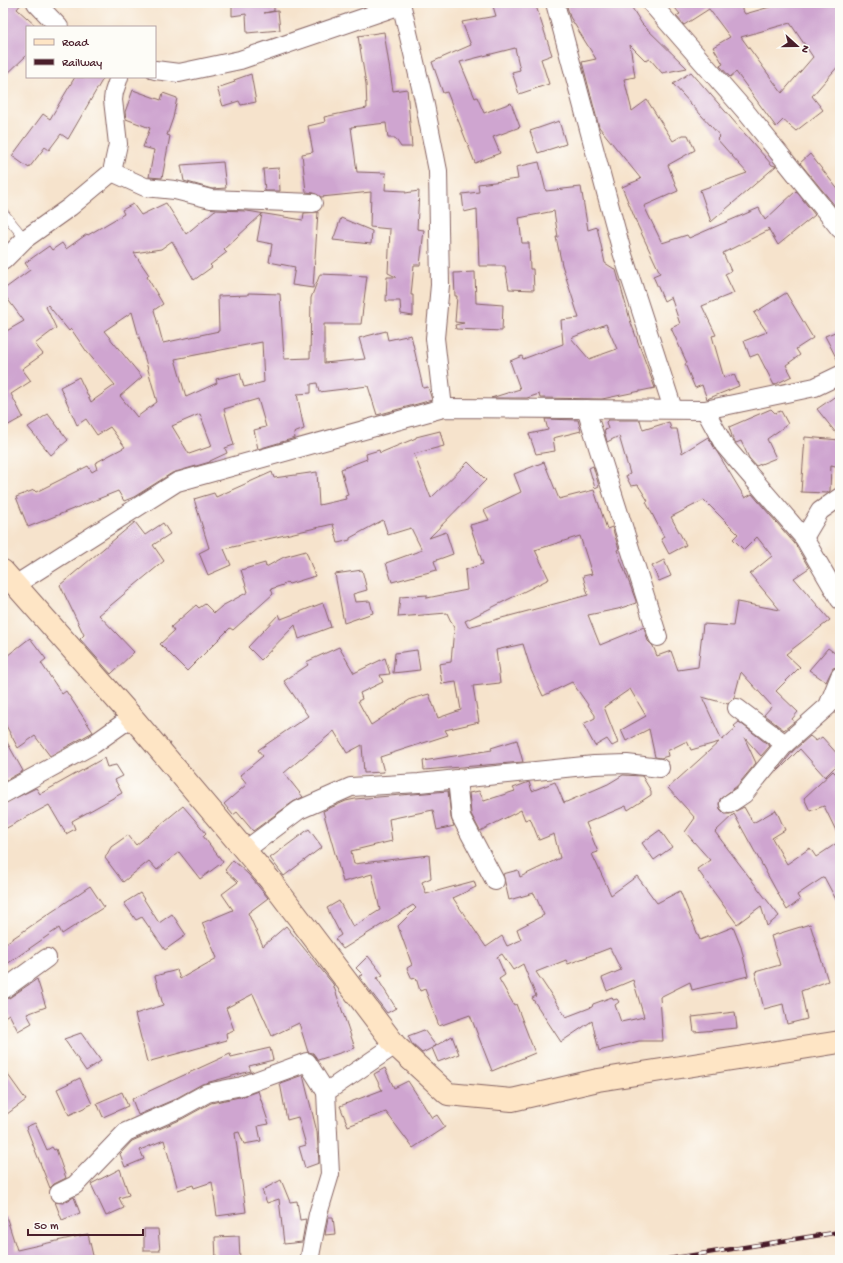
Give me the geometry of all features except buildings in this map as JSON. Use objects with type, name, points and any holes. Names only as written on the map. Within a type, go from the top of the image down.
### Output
[{"type":"street","points":[[36,3],[58,26]]},
{"type":"street","points":[[555,3],[622,252],[673,409]]},
{"type":"street","points":[[651,3],[746,112],[840,229]]},
{"type":"street","points":[[156,70],[179,72],[240,60],[401,4],[424,100],[438,170],[440,285],[435,338],[443,408]]},
{"type":"street","points":[[3,261],[25,239],[70,208],[112,172],[118,144],[113,100],[119,78]]},
{"type":"street","points":[[112,172],[145,188],[174,190],[211,199],[313,203]]},
{"type":"street","points":[[840,375],[815,387],[705,410],[443,408],[176,482],[9,578],[132,717],[244,852],[270,880],[395,1045],[448,1094],[512,1100],[598,1080],[840,1042]]},
{"type":"street","points":[[586,409],[658,637]]},
{"type":"street","points":[[705,410],[724,445],[804,538],[840,600]]},
{"type":"street","points":[[804,538],[820,511],[840,497]]},
{"type":"street","points":[[729,804],[744,794],[786,744],[828,706],[840,676]]},
{"type":"street","points":[[737,708],[786,744]]},
{"type":"street","points":[[3,794],[94,744],[132,717]]},
{"type":"street","points":[[244,852],[299,810],[351,787],[457,779],[594,765],[627,764],[660,768]]},
{"type":"street","points":[[457,779],[461,817],[495,881]]},
{"type":"street","points":[[3,990],[47,958]]},
{"type":"street","points":[[326,1092],[395,1045]]},
{"type":"street","points":[[59,1193],[75,1185],[126,1132],[178,1109],[207,1093],[242,1086],[307,1062],[326,1092],[330,1174],[318,1214],[310,1256]]},
{"type":"lane","points":[[3,212],[25,239]]},
{"type":"railway","points":[[662,1260],[840,1232]]}]
